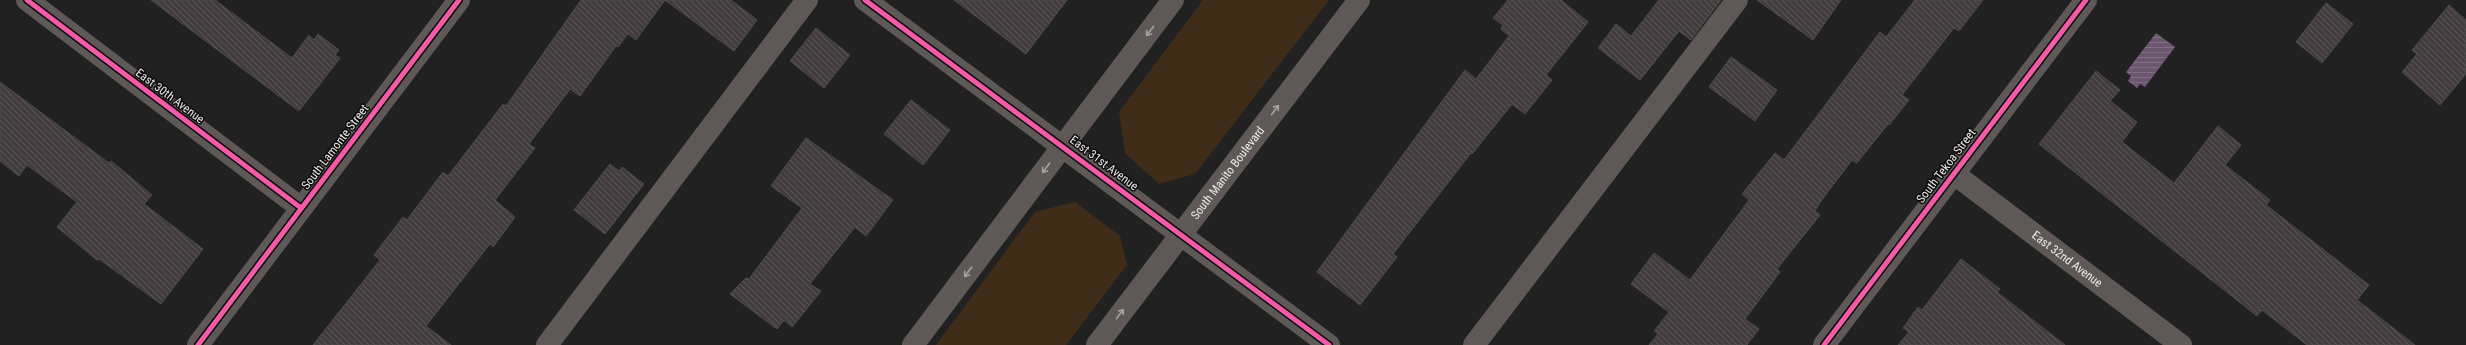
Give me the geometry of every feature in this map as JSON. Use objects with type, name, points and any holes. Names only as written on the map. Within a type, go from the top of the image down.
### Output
[{"type":"street","name":"East 30th Avenue","points":[[27,0],[301,208]]},
{"type":"street","name":"South Lamonte Street","points":[[198,345],[459,0]]},
{"type":"street","points":[[547,345],[807,0]]},
{"type":"street","name":"East 31st Avenue","points":[[865,0],[1063,145],[1329,345]]},
{"type":"street","points":[[913,345],[1173,0]]},
{"type":"street","name":"South Manito Boulevard","points":[[1097,345],[1359,0]]},
{"type":"street","points":[[1474,345],[1737,0]]},
{"type":"street","name":"South Tekoa Street","points":[[1824,345],[1953,173],[2086,0]]},
{"type":"street","name":"East 32nd Avenue","points":[[1953,173],[2181,345]]},
{"type":"shaded area","points":[[1203,0],[1329,0],[1195,174],[1159,184],[1125,153],[1119,112]]},
{"type":"shaded area","points":[[2156,33],[2175,47],[2145,87],[2140,84],[2137,88],[2128,81],[2131,76],[2126,72]]},
{"type":"shaded area","points":[[1075,202],[1120,236],[1127,265],[1066,345],[936,345],[1035,212]]},
{"type":"building","points":[[151,0],[215,0],[292,58],[309,35],[314,40],[318,34],[339,50],[335,55],[340,58],[299,111]]},
{"type":"building","points":[[581,0],[665,0],[636,40],[628,34],[618,47],[616,46],[580,96],[570,89],[529,144],[535,148],[495,200],[515,217],[493,247],[490,244],[426,326],[451,345],[313,345],[380,260],[374,255],[403,217],[407,220],[443,172],[448,176],[503,104],[506,106]]},
{"type":"building","points":[[665,0],[731,0],[757,20],[734,51]]},
{"type":"building","points":[[954,0],[1067,0],[1026,54]]},
{"type":"building","points":[[1508,0],[1561,0],[1588,22],[1546,75],[1552,80],[1525,114],[1512,104],[1472,154],[1471,153],[1393,254],[1397,257],[1360,305],[1317,272],[1465,70],[1476,79],[1509,36],[1501,29],[1503,25],[1493,18]]},
{"type":"building","points":[[1659,0],[1721,0],[1691,40],[1679,31],[1640,80],[1598,48],[1616,24],[1631,36]]},
{"type":"building","points":[[1757,0],[1841,0],[1813,40]]},
{"type":"building","points":[[1915,0],[1983,0],[1959,31],[1954,28],[1902,95],[1909,100],[1889,125],[1888,124],[1857,163],[1852,160],[1821,201],[1815,211],[1820,215],[1777,269],[1780,272],[1745,319],[1759,329],[1747,345],[1649,345],[1658,334],[1654,331],[1669,312],[1631,284],[1654,253],[1690,280],[1749,200],[1742,194],[1775,153],[1784,160],[1880,32],[1886,37]]},
{"type":"building","points":[[2326,3],[2353,24],[2322,63],[2296,42]]},
{"type":"building","points":[[2449,5],[2466,20],[2466,74],[2440,105],[2402,72],[2417,54],[2412,50]]},
{"type":"building","points":[[816,28],[850,55],[824,88],[790,61]]},
{"type":"building","points":[[1731,57],[1777,90],[1755,121],[1709,87]]},
{"type":"building","points":[[2096,71],[2120,90],[2110,101],[2137,122],[2122,142],[2174,183],[2218,126],[2241,145],[2225,165],[2270,200],[2266,205],[2369,285],[2357,300],[2415,345],[2307,345],[2262,310],[2257,316],[2039,144]]},
{"type":"building","points":[[0,82],[109,163],[111,161],[152,195],[144,204],[203,249],[161,304],[99,259],[97,260],[57,227],[77,202],[27,165],[19,176],[0,161]]},
{"type":"building","points":[[911,100],[950,130],[923,165],[884,134]]},
{"type":"building","points":[[806,138],[893,200],[866,236],[855,227],[810,284],[821,291],[792,327],[784,320],[777,329],[730,294],[746,278],[749,279],[802,208],[771,186]]},
{"type":"building","points":[[610,164],[619,171],[622,167],[644,184],[605,234],[574,210]]},
{"type":"building","points":[[1961,259],[2000,289],[1997,292],[2065,345],[1898,345],[1909,332],[1903,328],[1918,307],[1922,310]]},
{"type":"cycle path","points":[[27,0],[301,208]]},
{"type":"cycle path","points":[[198,345],[459,0]]},
{"type":"cycle path","points":[[865,0],[1329,345]]},
{"type":"cycle path","points":[[1824,345],[2086,0]]}]
